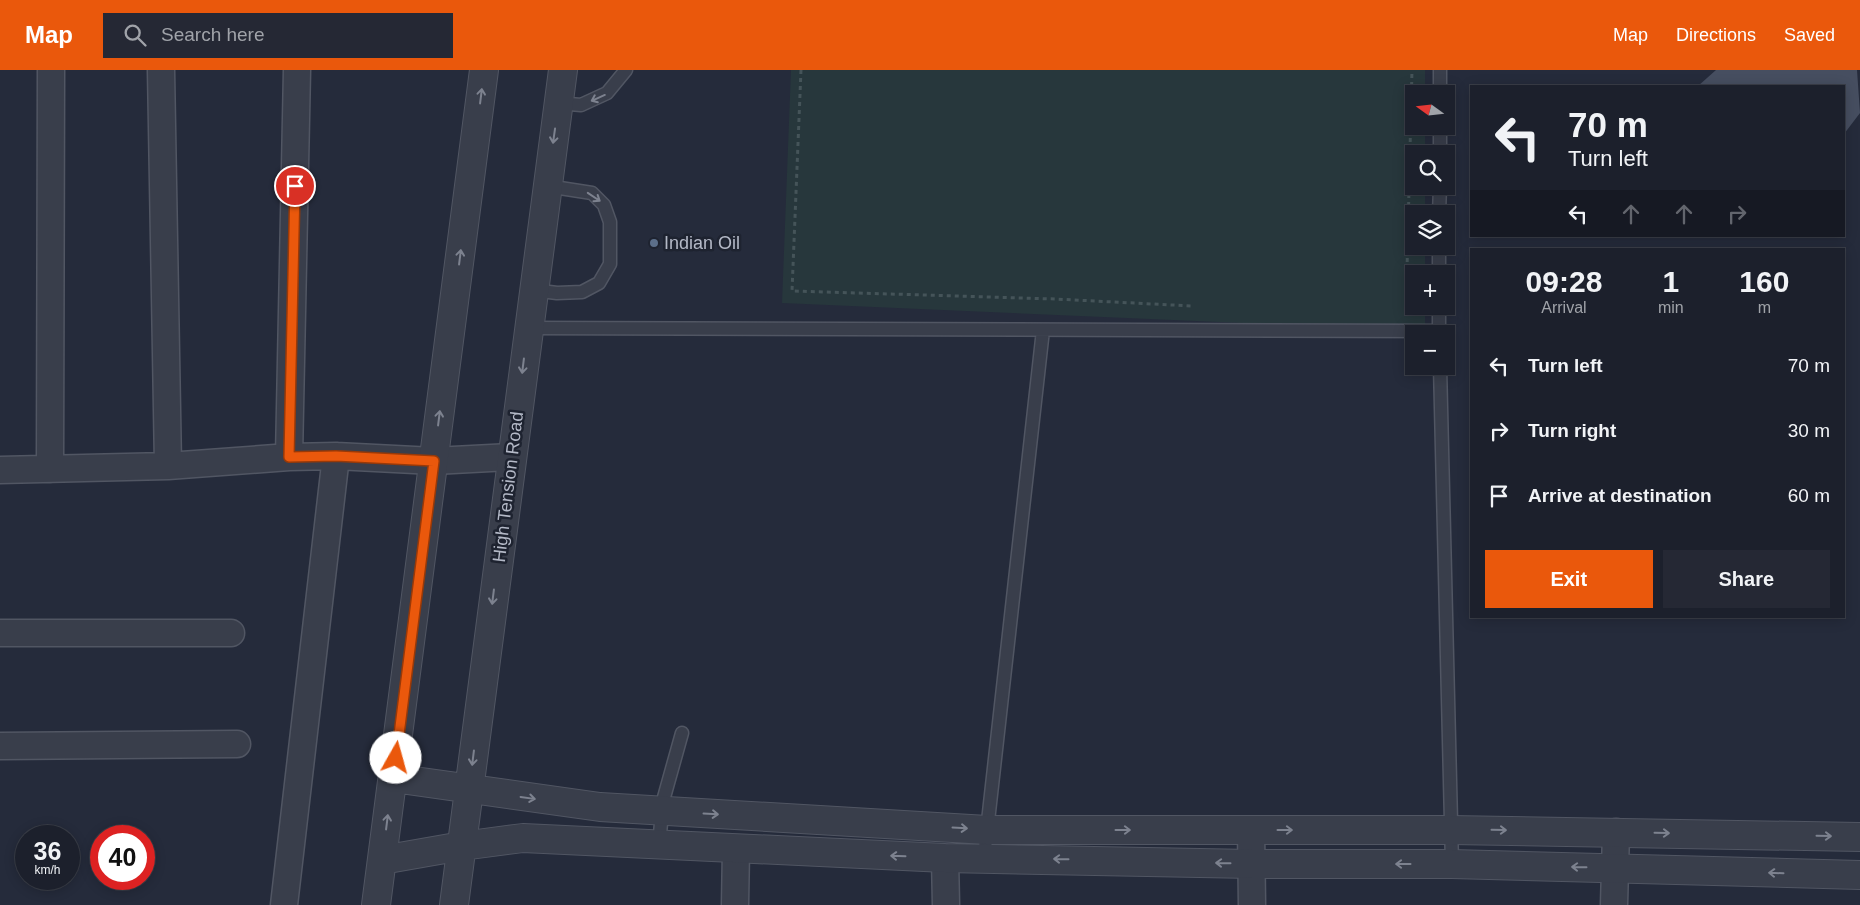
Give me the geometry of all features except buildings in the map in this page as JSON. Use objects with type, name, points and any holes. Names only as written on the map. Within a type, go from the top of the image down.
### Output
[{"type":"street","points":[[50,469],[51,70]]},
{"type":"street","points":[[162,70],[168,466]]},
{"type":"street","points":[[289,457],[297,70]]},
{"type":"street","points":[[376,905],[484,70]]},
{"type":"street","name":"High Tension Road","points":[[454,905],[563,70]]},
{"type":"street","points":[[0,470],[168,466],[289,457],[336,456],[434,461],[511,457]]},
{"type":"street","points":[[284,905],[336,456]]},
{"type":"street","points":[[0,633],[231,633]]},
{"type":"street","points":[[0,746],[237,744]]},
{"type":"street","points":[[393,778],[600,808],[987,830],[1451,830],[1860,837]]},
{"type":"street","points":[[1251,830],[1252,905]]},
{"type":"street","points":[[1614,905],[1616,832]]},
{"type":"street","points":[[382,860],[523,838],[945,858],[984,857],[1252,864],[1452,864],[1860,875]]},
{"type":"street","points":[[735,905],[736,849]]},
{"type":"street","points":[[945,858],[946,905]]},
{"type":"lane","points":[[558,103],[581,105],[608,93],[626,70]]},
{"type":"lane","points":[[1440,70],[1440,85]]},
{"type":"lane","points":[[533,290],[557,293],[582,292],[599,282],[610,264],[610,222],[604,204],[592,193],[548,186]]},
{"type":"lane","points":[[528,328],[1405,332]]},
{"type":"lane","points":[[984,857],[1043,330]]},
{"type":"lane","points":[[1440,375],[1452,864]]},
{"type":"lane","points":[[659,845],[663,801],[682,733]]},
{"type":"path","points":[[801,70],[792,291],[1046,299],[1201,307]]},
{"type":"path","points":[[1406,317],[1412,70]]},
{"type":"shaded area","points":[[791,70],[1425,70],[1425,85],[1405,85],[1405,135],[1425,135],[1425,145],[1405,145],[1405,195],[1425,195],[1425,205],[1405,205],[1405,255],[1425,255],[1425,265],[1405,265],[1405,315],[1425,315],[1425,325],[1405,325],[1405,330],[782,303]]},
{"type":"place","name":"Indian Oil","points":[[654,243]]},
{"type":"route","points":[[295,186],[289,457],[336,456],[434,461],[396,758]]}]
